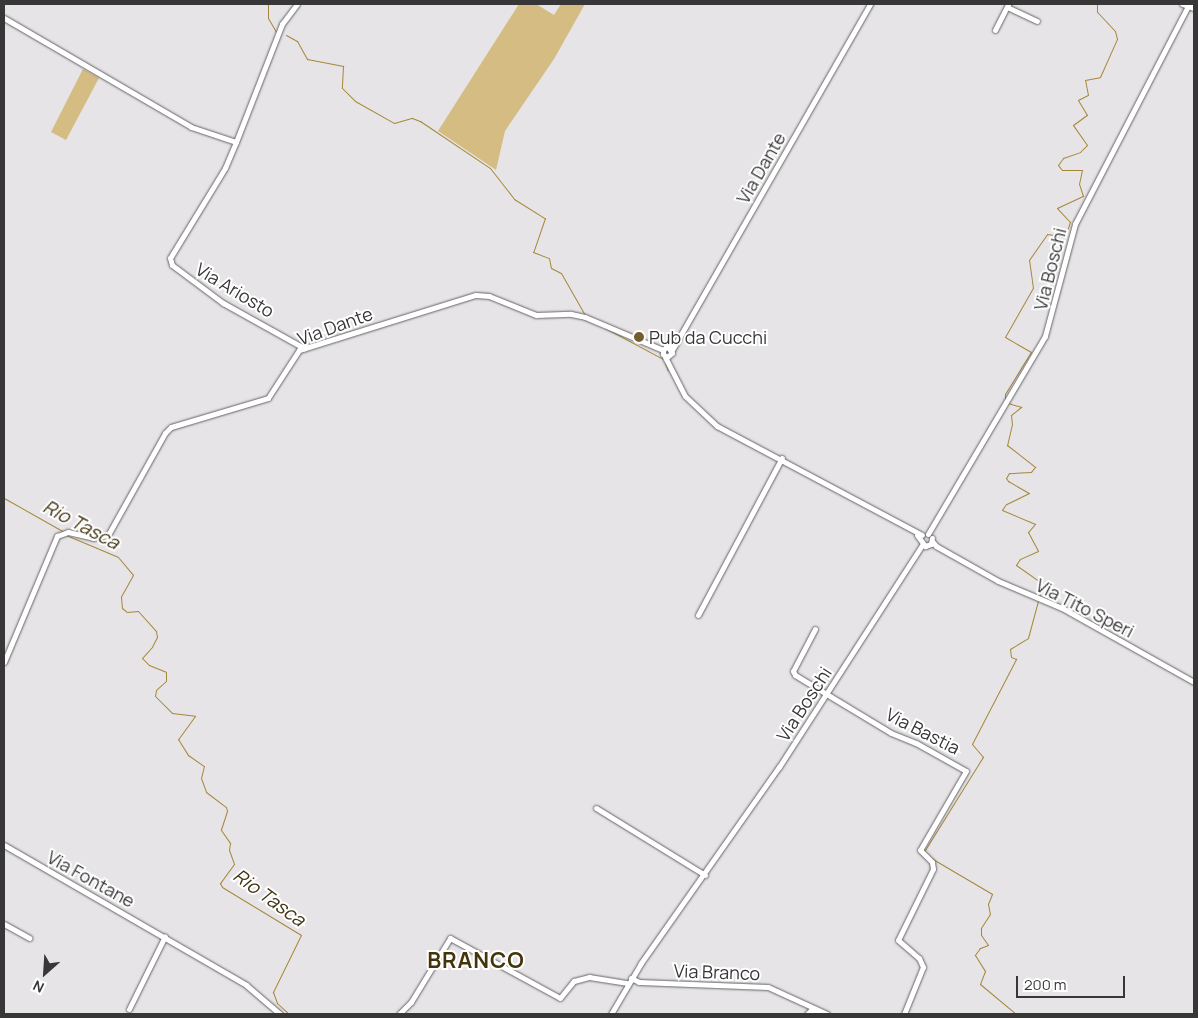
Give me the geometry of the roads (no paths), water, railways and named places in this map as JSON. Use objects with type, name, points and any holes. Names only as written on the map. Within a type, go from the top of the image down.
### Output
[{"type":"street","name":"Via Ariosto","points":[[298,4],[282,24],[225,168],[170,258],[172,266],[222,303],[304,348]]},
{"type":"street","name":"Via Dante","points":[[4,662],[64,532],[93,538],[108,535],[164,433],[171,427],[268,398],[291,360],[304,348],[476,295],[489,296],[525,312],[585,317],[670,350],[870,4]]},
{"type":"street","points":[[995,30],[1008,5],[1037,21]]},
{"type":"street","name":"Via Boschi","points":[[611,1014],[629,980],[705,875],[826,695],[1010,399],[1046,336],[1075,224],[1188,6]]},
{"type":"street","points":[[4,18],[191,127],[236,142]]},
{"type":"street","points":[[670,350],[665,356],[670,362],[685,396],[701,414],[732,434],[782,458],[931,543]]},
{"type":"street","points":[[670,350],[670,362]]},
{"type":"street","points":[[698,615],[782,458]]},
{"type":"street","points":[[922,538],[931,543]]},
{"type":"street","name":"Via Tito Speri","points":[[931,543],[1006,586],[1038,598],[1194,682]]},
{"type":"street","points":[[815,629],[793,671],[800,680],[826,695]]},
{"type":"street","name":"Via Bastia","points":[[826,695],[966,771],[920,850],[932,862],[933,870],[898,940],[919,958],[924,968],[904,1014]]},
{"type":"street","points":[[596,808],[705,875]]},
{"type":"street","name":"Via Fontane","points":[[4,845],[165,936],[260,996],[280,1014]]},
{"type":"street","points":[[4,924],[29,938]]},
{"type":"street","points":[[129,1009],[165,936]]},
{"type":"street","name":"Via Branco","points":[[399,1014],[411,1002],[450,938],[560,998],[574,981],[588,977],[648,982],[768,987],[827,1014]]},
{"type":"street","points":[[808,1014],[812,1009],[817,1014]]},
{"type":"waterway","points":[[268,4],[268,18],[276,32]]},
{"type":"waterway","points":[[1005,400],[1005,394],[1031,352],[1005,337],[1033,288],[1029,260],[1047,234],[1065,237],[1070,222],[1057,208],[1083,196],[1079,184],[1082,170],[1062,170],[1058,165],[1063,158],[1080,152],[1087,145],[1073,125],[1087,115],[1078,100],[1088,95],[1085,80],[1100,77],[1117,39],[1115,31],[1097,12],[1097,4]]},
{"type":"waterway","points":[[286,35],[297,41],[307,59],[343,66],[342,88],[355,101],[394,123],[412,118],[420,121],[490,168],[514,199],[545,218],[533,252],[549,258],[551,268],[561,273],[585,315]]},
{"type":"waterway","points":[[605,328],[663,359]]},
{"type":"waterway","points":[[665,362],[668,371]]},
{"type":"waterway","points":[[1008,403],[1021,407],[1011,415],[1012,424],[1007,445],[1035,467],[1031,472],[1009,473],[1006,478],[1008,481],[1029,493],[1006,504],[1002,510],[1035,524],[1028,532],[1038,551],[1020,559],[1016,565],[1039,581],[1040,596]]},
{"type":"waterway","name":"Rio Tasca","points":[[4,498],[64,532]]},
{"type":"waterway","name":"Rio Tasca","points":[[66,535],[118,557],[133,575],[121,597],[122,608],[127,612],[138,611],[156,631],[157,637],[152,647],[142,658],[149,665],[166,672],[166,681],[156,690],[155,696],[172,713],[195,716],[178,739],[188,755],[204,766],[201,778],[206,792],[226,807],[227,811],[221,830],[230,843],[229,850],[234,864],[220,883],[222,887],[301,935],[273,992],[277,1003],[289,1014]]},
{"type":"waterway","points":[[925,850],[983,757],[972,744],[1016,659],[1011,657],[1010,649],[1028,638],[1038,600]]},
{"type":"waterway","points":[[931,858],[992,894],[988,904],[990,914],[981,928],[981,935],[988,945],[980,948],[975,955],[985,971],[980,984],[1016,1014]]},
{"type":"place","name":"Pub da Cucchi","points":[[639,337]]},
{"type":"district","name":"BRANCO","points":[[476,961]]}]
